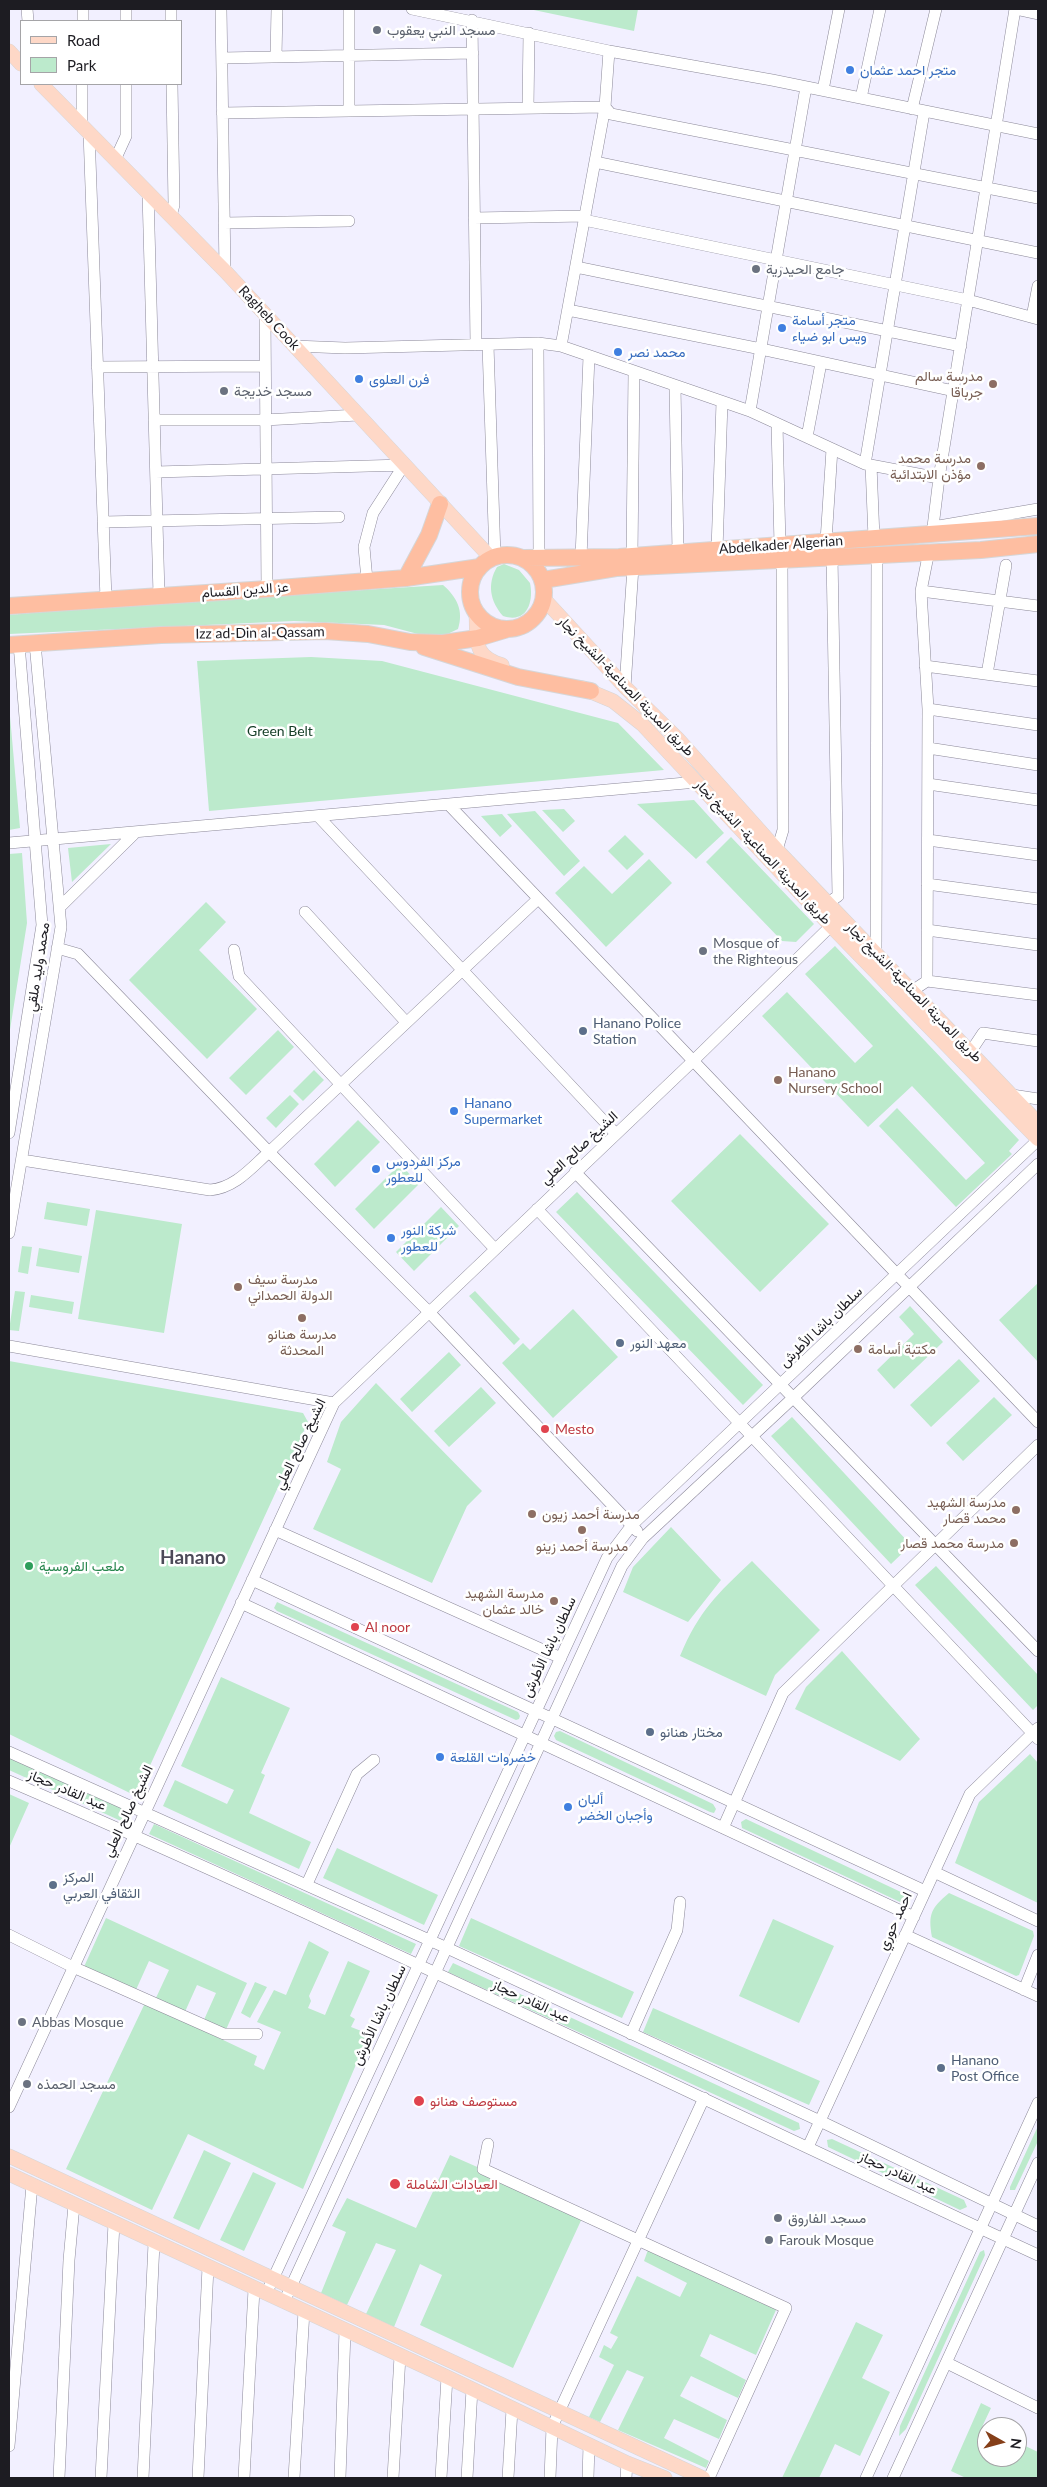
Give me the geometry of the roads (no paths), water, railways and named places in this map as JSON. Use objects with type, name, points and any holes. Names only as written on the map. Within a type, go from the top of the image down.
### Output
[{"type":"highway","points":[[406,578],[429,535],[440,504]]},
{"type":"highway","name":"Abdelkader Algerian","points":[[875,546],[932,531],[1038,526]]},
{"type":"highway","name":"Abdelkader Algerian","points":[[531,558],[632,561],[875,546],[929,551],[981,550],[1038,544]]},
{"type":"highway","name":"Abdelkader Algerian","points":[[543,580],[678,552],[717,550],[781,552]]},
{"type":"highway","points":[[509,554],[531,558],[543,580],[544,599],[540,609],[527,623],[508,629],[490,624],[476,612],[470,594],[474,575],[488,561],[509,554]]},
{"type":"highway","name":"عز الدين القسام","points":[[9,606],[406,578],[488,561]]},
{"type":"highway","name":"Izz ad-Din al-Qassam","points":[[21,644],[161,635],[325,631],[368,634],[410,642],[443,643],[478,638],[508,629]]},
{"type":"highway","points":[[410,642],[498,672],[591,691]]},
{"type":"main road","name":"Ragheb Cook","points":[[42,85],[224,270],[440,504],[488,561]]},
{"type":"main road","name":"طريق المدينة الصناعية-الشيخ نجار","points":[[544,599],[625,687],[677,738],[777,850],[828,903],[836,921],[876,954],[1038,1123]]},
{"type":"main road","name":"طريق المدينة الصناعية- الشيخ نجار","points":[[476,612],[481,653],[489,661],[591,691],[613,701],[633,715],[836,921],[1038,1139]]},
{"type":"main road","points":[[9,2156],[703,2478]]},
{"type":"main road","points":[[9,2174],[154,2243],[447,2377],[627,2464],[665,2478]]},
{"type":"street","points":[[221,9],[224,270]]},
{"type":"street","points":[[276,9],[276,57]]},
{"type":"street","points":[[349,9],[349,111]]},
{"type":"street","points":[[412,9],[472,20],[609,51],[823,90],[1038,134]]},
{"type":"street","points":[[823,90],[839,9]]},
{"type":"street","points":[[861,98],[880,9]]},
{"type":"street","points":[[912,109],[936,9]]},
{"type":"street","points":[[1038,14],[1015,9],[932,531],[1038,509]]},
{"type":"street","points":[[472,20],[476,344]]},
{"type":"street","points":[[528,108],[529,33]]},
{"type":"street","points":[[561,346],[605,107],[609,51]]},
{"type":"street","points":[[222,58],[473,54]]},
{"type":"street","points":[[82,85],[98,367],[106,599]]},
{"type":"street","points":[[115,160],[126,136],[126,85]]},
{"type":"street","points":[[171,216],[174,205],[172,85]]},
{"type":"street","points":[[750,412],[806,87]]},
{"type":"street","points":[[222,113],[605,107]]},
{"type":"street","points":[[605,107],[611,114],[1038,198]]},
{"type":"street","points":[[876,954],[875,546],[868,465],[879,376],[924,112]]},
{"type":"street","points":[[595,162],[1038,254]]},
{"type":"street","points":[[148,192],[159,595]]},
{"type":"street","points":[[474,218],[584,218],[968,300],[1035,318],[1038,286]]},
{"type":"street","points":[[224,223],[349,221]]},
{"type":"street","points":[[576,267],[961,346]]},
{"type":"street","points":[[568,310],[761,348],[879,376],[954,391]]},
{"type":"street","points":[[264,315],[267,589]]},
{"type":"street","points":[[294,346],[345,348],[538,343],[561,346],[750,412],[868,465],[939,478]]},
{"type":"street","points":[[531,558],[538,343]]},
{"type":"street","points":[[488,345],[488,561]]},
{"type":"street","points":[[581,558],[589,356]]},
{"type":"street","points":[[807,437],[821,362]]},
{"type":"street","points":[[98,367],[265,366]]},
{"type":"street","points":[[625,687],[632,561],[634,372]]},
{"type":"street","points":[[675,386],[678,552]]},
{"type":"street","points":[[717,550],[722,402]]},
{"type":"street","points":[[154,420],[264,420],[358,415]]},
{"type":"street","points":[[777,850],[783,830],[778,424]]},
{"type":"street","points":[[828,903],[838,896],[829,549],[832,449]]},
{"type":"street","points":[[156,472],[404,465]]},
{"type":"street","points":[[367,580],[364,547],[373,513],[404,465]]},
{"type":"street","points":[[103,522],[339,517]]},
{"type":"street","points":[[927,981],[928,708],[921,592],[929,551]]},
{"type":"street","points":[[987,674],[1006,565]]},
{"type":"street","points":[[921,592],[1000,599],[1038,606]]},
{"type":"street","name":"محمد وليد ملقي","points":[[9,1233],[61,927],[53,840],[21,644]]},
{"type":"street","name":"محمد وليد ملقي","points":[[9,1133],[42,925],[21,644]]},
{"type":"street","points":[[926,666],[1038,681]]},
{"type":"street","points":[[928,708],[1038,725]]},
{"type":"street","points":[[928,748],[1038,765]]},
{"type":"street","points":[[9,843],[450,806],[697,782]]},
{"type":"street","points":[[928,784],[1038,800]]},
{"type":"street","points":[[450,806],[1038,1422]]},
{"type":"street","points":[[318,816],[616,1134]]},
{"type":"street","points":[[60,907],[136,832]]},
{"type":"street","points":[[928,840],[1038,855]]},
{"type":"street","points":[[927,884],[1038,899]]},
{"type":"street","points":[[22,1160],[210,1190],[222,1189],[235,1183],[538,899]]},
{"type":"street","points":[[305,912],[406,1022]]},
{"type":"street","name":"الشيخ صالح العلي","points":[[9,2107],[133,1834],[334,1403],[693,1061],[836,921]]},
{"type":"street","points":[[927,930],[1038,945]]},
{"type":"street","points":[[57,948],[78,954],[268,1152],[429,1312],[643,1538]]},
{"type":"street","points":[[234,950],[239,976],[496,1249]]},
{"type":"street","points":[[912,991],[927,981],[1038,995]]},
{"type":"street","points":[[971,1051],[983,1033],[1038,1041]]},
{"type":"street","points":[[1012,1095],[1038,1099]]},
{"type":"street","name":"سلطان باشا الأطرش","points":[[260,2292],[273,2280],[607,1558],[632,1525],[898,1275],[1038,1139]]},
{"type":"street","points":[[284,2302],[622,1566],[643,1538],[794,1398],[1038,1164]]},
{"type":"street","points":[[575,1172],[936,1543],[1038,1651]]},
{"type":"street","points":[[537,1209],[1036,1733]]},
{"type":"street","points":[[9,1346],[334,1403]]},
{"type":"street","points":[[723,1828],[783,1693],[1038,1445]]},
{"type":"street","points":[[275,1530],[561,1658]]},
{"type":"street","points":[[252,1580],[925,1891]]},
{"type":"street","points":[[241,1603],[914,1917]]},
{"type":"street","name":"احمد حوري","points":[[808,2147],[970,1794],[1036,1733]]},
{"type":"street","name":"عبد القادر حجاز","points":[[9,1752],[447,1948],[820,2121],[1038,2226]]},
{"type":"street","points":[[306,1884],[357,1774],[374,1760]]},
{"type":"street","name":"عبد القادر حجاز","points":[[9,1781],[133,1834],[1038,2255]]},
{"type":"street","points":[[934,1872],[1038,1921]]},
{"type":"street","points":[[631,2034],[677,1930],[680,1902]]},
{"type":"street","points":[[9,1935],[73,1968],[224,2034],[258,2034]]},
{"type":"street","points":[[905,1935],[1038,1996]]},
{"type":"street","points":[[1024,1990],[1038,1955]]},
{"type":"street","points":[[550,2478],[552,2427],[704,2098]]},
{"type":"street","points":[[866,2478],[1038,2103]]},
{"type":"street","points":[[488,2144],[483,2169],[786,2308],[709,2478]]},
{"type":"street","points":[[893,2478],[1038,2164]]},
{"type":"street","points":[[9,2446],[32,2185]]},
{"type":"street","points":[[59,2478],[68,2260],[74,2205]]},
{"type":"street","points":[[101,2478],[114,2223]]},
{"type":"street","points":[[143,2478],[154,2243]]},
{"type":"street","points":[[198,2478],[208,2268]]},
{"type":"street","points":[[244,2478],[260,2292]]},
{"type":"street","points":[[294,2478],[304,2311]]},
{"type":"street","points":[[340,2478],[345,2330]]},
{"type":"street","points":[[393,2478],[400,2356]]},
{"type":"street","points":[[946,2363],[1038,2408]]},
{"type":"street","points":[[442,2478],[447,2377]]},
{"type":"street","points":[[467,2478],[472,2389]]},
{"type":"street","points":[[508,2478],[512,2409]]},
{"type":"street","points":[[588,2478],[590,2445]]},
{"type":"street","points":[[626,2478],[627,2464]]},
{"type":"place","name":"مسجد النبي يعقوب","points":[[377,30]]},
{"type":"place","name":"متجر احمد عثمان","points":[[850,70]]},
{"type":"place","name":"جامع الحيدرية","points":[[756,269]]},
{"type":"place","name":"متجر أسامة ويس ابو ضياء","points":[[782,328]]},
{"type":"place","name":"محمد نصر","points":[[618,352]]},
{"type":"place","name":"فرن العلوى","points":[[359,379]]},
{"type":"place","name":"مدرسة سالم جرباقا","points":[[993,384]]},
{"type":"place","name":"مسجد خديجة","points":[[224,391]]},
{"type":"place","name":"مدرسة محمد مؤذن الابتدائية","points":[[981,466]]},
{"type":"place","name":"Mosque of the Righteous","points":[[703,951]]},
{"type":"place","name":"Hanano Police Station","points":[[583,1031]]},
{"type":"place","name":"Hanano Nursery School","points":[[778,1080]]},
{"type":"place","name":"Hanano Supermarket","points":[[454,1111]]},
{"type":"place","name":"مركز الفردوس للعطور","points":[[376,1169]]},
{"type":"place","name":"شركة النور للعطور","points":[[391,1238]]},
{"type":"place","name":"مدرسة سيف الدولة الحمداني","points":[[238,1287]]},
{"type":"place","name":"مدرسة هنانو المحدثة","points":[[302,1318]]},
{"type":"place","name":"معهد النور","points":[[620,1343]]},
{"type":"place","name":"مكتبة أسامة","points":[[858,1349]]},
{"type":"place","name":"Mesto","points":[[545,1429]]},
{"type":"place","name":"مدرسة الشهيد محمد قصار","points":[[1016,1510]]},
{"type":"place","name":"مدرسة أحمد زيون","points":[[532,1514]]},
{"type":"place","name":"مدرسة أحمد زينو","points":[[582,1530]]},
{"type":"place","name":"مدرسة محمد قصار","points":[[1014,1543]]},
{"type":"place","name":"ملعب الفروسية","points":[[29,1566]]},
{"type":"place","name":"مدرسة الشهيد خالد عثمان","points":[[554,1601]]},
{"type":"place","name":"Al noor","points":[[355,1627]]},
{"type":"place","name":"مختار هنانو","points":[[650,1732]]},
{"type":"place","name":"خضروات القلعة","points":[[440,1757]]},
{"type":"place","name":"ألبان وأجبان الخضر","points":[[568,1807]]},
{"type":"place","name":"المركز الثقافي العربي","points":[[53,1885]]},
{"type":"place","name":"Abbas Mosque","points":[[22,2022]]},
{"type":"place","name":"Hanano Post Office","points":[[941,2068]]},
{"type":"place","name":"مسجد الحمذه","points":[[27,2084]]},
{"type":"place","name":"مستوصف هنانو","points":[[419,2101]]},
{"type":"place","name":"العيادات الشاملة","points":[[395,2184]]},
{"type":"place","name":"مسجد الفاروق","points":[[778,2218]]},
{"type":"place","name":"Farouk Mosque","points":[[769,2240]]},
{"type":"district","name":"Hanano","points":[[193,1558]]},
{"type":"park label","name":"Green Belt","points":[[280,731]]}]
